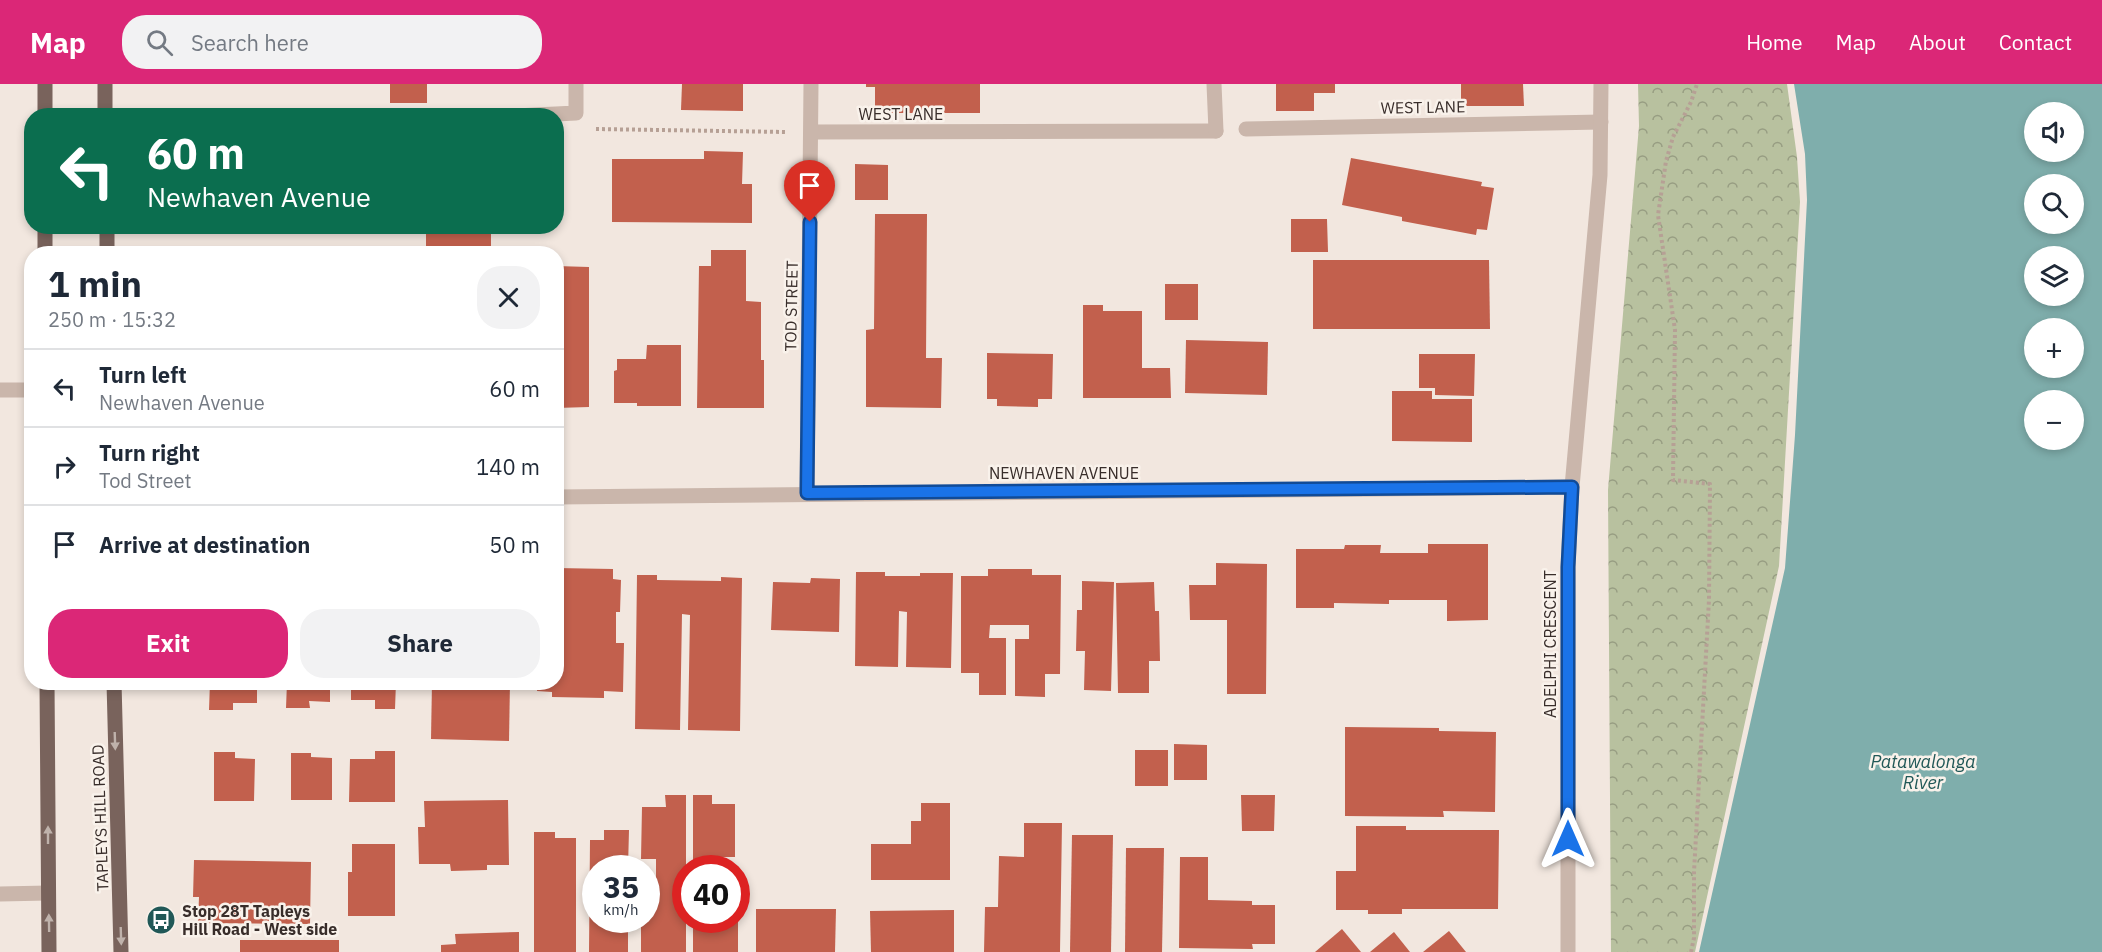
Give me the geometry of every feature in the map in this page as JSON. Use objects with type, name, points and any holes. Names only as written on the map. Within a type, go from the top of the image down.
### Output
[{"type":"main road","points":[[45,84],[45,108]]},
{"type":"main road","points":[[105,84],[105,108]]},
{"type":"main road","points":[[47,690],[49,952]]},
{"type":"main road","name":"TAPLEYS HILL ROAD","points":[[114,690],[121,952]]},
{"type":"street","points":[[564,114],[576,113],[576,84]]},
{"type":"street","name":"TOD STREET","points":[[807,493],[811,84]]},
{"type":"street","name":"WEST LANE","points":[[811,132],[1216,131],[1215,84]]},
{"type":"street","name":"ADELPHI CRESCENT","points":[[1568,952],[1568,567],[1572,487],[1600,176],[1601,84]]},
{"type":"street","name":"WEST LANE","points":[[1246,129],[1601,122]]},
{"type":"street","points":[[0,390],[24,390]]},
{"type":"street","name":"NEWHAVEN AVENUE","points":[[564,496],[1572,487]]},
{"type":"street","points":[[0,894],[48,893]]},
{"type":"path","points":[[1691,952],[1694,938],[1694,872],[1709,600],[1710,484],[1673,480],[1675,330],[1658,215],[1662,180],[1673,137],[1691,102],[1697,84]]},
{"type":"path","points":[[586,129],[811,132]]},
{"type":"green space","points":[[1638,84],[1787,84],[1797,157],[1800,202],[1779,566],[1695,952],[1611,952],[1608,490],[1639,126]]},
{"type":"water","name":"Patawalonga River","points":[[1794,84],[2102,84],[2102,952],[1699,952],[1785,568],[1795,435],[1807,200],[1805,154]]},
{"type":"building","points":[[390,84],[427,84],[427,103],[390,103]]},
{"type":"building","points":[[682,84],[743,84],[743,111],[681,110]]},
{"type":"building","points":[[866,84],[980,84],[980,113],[875,113],[875,87],[866,87]]},
{"type":"building","points":[[1276,84],[1335,84],[1335,93],[1314,93],[1314,111],[1276,111]]},
{"type":"building","points":[[1461,84],[1523,84],[1524,106],[1461,106]]},
{"type":"building","points":[[704,151],[743,152],[742,184],[752,184],[752,223],[612,222],[612,159],[704,159]]},
{"type":"building","points":[[1351,158],[1482,182],[1481,186],[1494,188],[1487,230],[1477,229],[1476,235],[1402,221],[1402,217],[1342,205]]},
{"type":"building","points":[[855,164],[888,165],[888,200],[855,200]]},
{"type":"building","points":[[875,214],[927,214],[926,358],[942,358],[941,408],[866,407],[866,330],[874,329]]},
{"type":"building","points":[[1291,219],[1327,219],[1328,252],[1291,252]]},
{"type":"building","points":[[426,234],[491,234],[491,246],[426,246]]},
{"type":"building","points":[[711,250],[746,250],[746,301],[761,302],[764,408],[697,408],[699,266],[711,266]]},
{"type":"building","points":[[1313,260],[1489,260],[1490,329],[1313,329]]},
{"type":"building","points":[[564,266],[589,267],[589,407],[564,408]]},
{"type":"building","points":[[1165,284],[1198,284],[1198,320],[1165,320]]},
{"type":"building","points":[[1083,305],[1103,305],[1103,311],[1142,311],[1142,368],[1170,368],[1171,398],[1083,398]]},
{"type":"building","points":[[1186,340],[1268,342],[1267,395],[1185,393]]},
{"type":"building","points":[[647,345],[681,345],[681,406],[637,406],[637,403],[614,403],[614,371],[617,370],[617,359],[646,359]]},
{"type":"building","points":[[987,353],[1053,354],[1052,399],[1038,399],[1038,407],[997,406],[997,399],[987,399]]},
{"type":"building","points":[[1419,354],[1475,354],[1474,396],[1435,395],[1435,388],[1419,388]]},
{"type":"building","points":[[1392,391],[1432,391],[1432,399],[1472,399],[1472,442],[1392,441]]},
{"type":"building","points":[[1428,544],[1488,544],[1488,620],[1447,621],[1447,600],[1389,600],[1389,604],[1334,603],[1334,608],[1296,608],[1296,549],[1344,549],[1345,545],[1381,545],[1380,553],[1428,553]]},
{"type":"building","points":[[1216,563],[1267,564],[1266,694],[1227,694],[1227,620],[1190,620],[1189,585],[1216,585]]},
{"type":"building","points":[[564,568],[613,569],[613,579],[621,580],[620,612],[616,612],[616,643],[624,643],[623,692],[604,691],[604,698],[552,697],[552,692],[537,691],[564,690]]},
{"type":"building","points":[[988,569],[1032,569],[1032,575],[1061,575],[1060,674],[1045,674],[1045,697],[1015,696],[1015,639],[1029,639],[1029,625],[990,625],[989,638],[1006,638],[1006,695],[979,695],[979,673],[961,673],[961,576],[988,576]]},
{"type":"building","points":[[856,572],[885,572],[885,576],[953,573],[951,668],[906,667],[907,612],[899,611],[898,667],[855,666]]},
{"type":"building","points":[[637,575],[657,575],[657,580],[721,581],[721,577],[742,578],[740,731],[688,730],[690,615],[682,614],[680,730],[635,729]]},
{"type":"building","points":[[811,578],[840,579],[839,632],[771,630],[773,582],[810,583]]},
{"type":"building","points":[[1082,581],[1114,582],[1111,691],[1084,690],[1085,651],[1076,651],[1077,610],[1082,610]]},
{"type":"building","points":[[1154,582],[1155,611],[1159,611],[1160,661],[1149,661],[1149,693],[1118,693],[1116,583]]},
{"type":"building","points":[[210,690],[257,690],[257,703],[233,703],[233,710],[209,710]]},
{"type":"building","points":[[287,690],[330,690],[330,702],[309,701],[310,708],[286,708]]},
{"type":"building","points":[[351,690],[396,690],[395,709],[375,709],[375,700],[351,700]]},
{"type":"building","points":[[432,690],[510,690],[509,741],[431,739]]},
{"type":"building","points":[[1345,727],[1439,728],[1439,731],[1496,732],[1495,812],[1443,811],[1444,817],[1345,816]]},
{"type":"building","points":[[1174,744],[1207,745],[1207,780],[1174,780]]},
{"type":"building","points":[[1135,750],[1168,750],[1168,786],[1135,786]]},
{"type":"building","points":[[375,751],[395,751],[395,802],[349,802],[350,759],[375,759]]},
{"type":"building","points":[[214,752],[235,752],[235,758],[255,759],[254,801],[214,801]]},
{"type":"building","points":[[291,753],[311,753],[311,757],[332,758],[332,800],[291,800]]},
{"type":"building","points":[[665,795],[686,795],[686,855],[672,855],[672,933],[686,933],[686,952],[641,952],[641,933],[660,933],[660,855],[641,855],[642,807],[666,807]]},
{"type":"building","points":[[693,795],[712,795],[712,804],[735,804],[735,855],[693,855]]},
{"type":"building","points":[[1241,795],[1275,795],[1274,831],[1242,831]]},
{"type":"building","points":[[508,800],[509,865],[487,865],[487,870],[451,871],[450,864],[419,864],[418,827],[425,827],[424,801]]},
{"type":"building","points":[[921,803],[950,803],[950,880],[871,880],[871,844],[911,844],[911,821],[921,821]]},
{"type":"building","points":[[1024,823],[1062,823],[1060,952],[984,952],[985,907],[998,907],[999,856],[1024,857]]},
{"type":"building","points":[[1356,826],[1406,826],[1406,830],[1499,830],[1498,909],[1402,909],[1402,914],[1368,914],[1368,910],[1336,910],[1336,871],[1356,871]]},
{"type":"building","points":[[604,830],[629,830],[628,855],[590,855],[590,840],[604,840]]},
{"type":"building","points":[[534,832],[555,832],[555,838],[576,838],[576,952],[534,952]]},
{"type":"building","points":[[1072,835],[1113,835],[1111,952],[1070,952]]},
{"type":"building","points":[[352,844],[395,844],[395,916],[348,916],[348,872],[352,872]]},
{"type":"building","points":[[1126,848],[1164,848],[1162,952],[1125,952]]},
{"type":"building","points":[[1180,857],[1208,857],[1208,900],[1252,901],[1252,905],[1275,905],[1275,944],[1252,944],[1253,949],[1179,948]]},
{"type":"building","points":[[194,860],[311,862],[310,924],[198,923],[199,897],[193,897]]},
{"type":"building","points":[[756,909],[836,909],[835,952],[756,952]]},
{"type":"building","points":[[954,910],[954,952],[871,952],[870,911]]},
{"type":"building","points":[[1342,929],[1361,952],[1315,952]]},
{"type":"building","points":[[1449,931],[1466,952],[1423,952]]},
{"type":"building","points":[[519,932],[519,952],[441,952],[441,945],[456,944],[455,934]]},
{"type":"building","points":[[1394,932],[1410,952],[1370,952]]},
{"type":"building","points":[[589,933],[628,933],[628,952],[589,952]]},
{"type":"building","points":[[693,933],[738,933],[738,952],[693,952]]},
{"type":"building","points":[[240,940],[339,940],[339,952],[240,952]]},
{"type":"place","name":"Stop 28T Tapleys Hill Road - West side","points":[[161,920]]},
{"type":"route","points":[[810,222],[807,493],[1572,487],[1568,567],[1568,839]]}]
